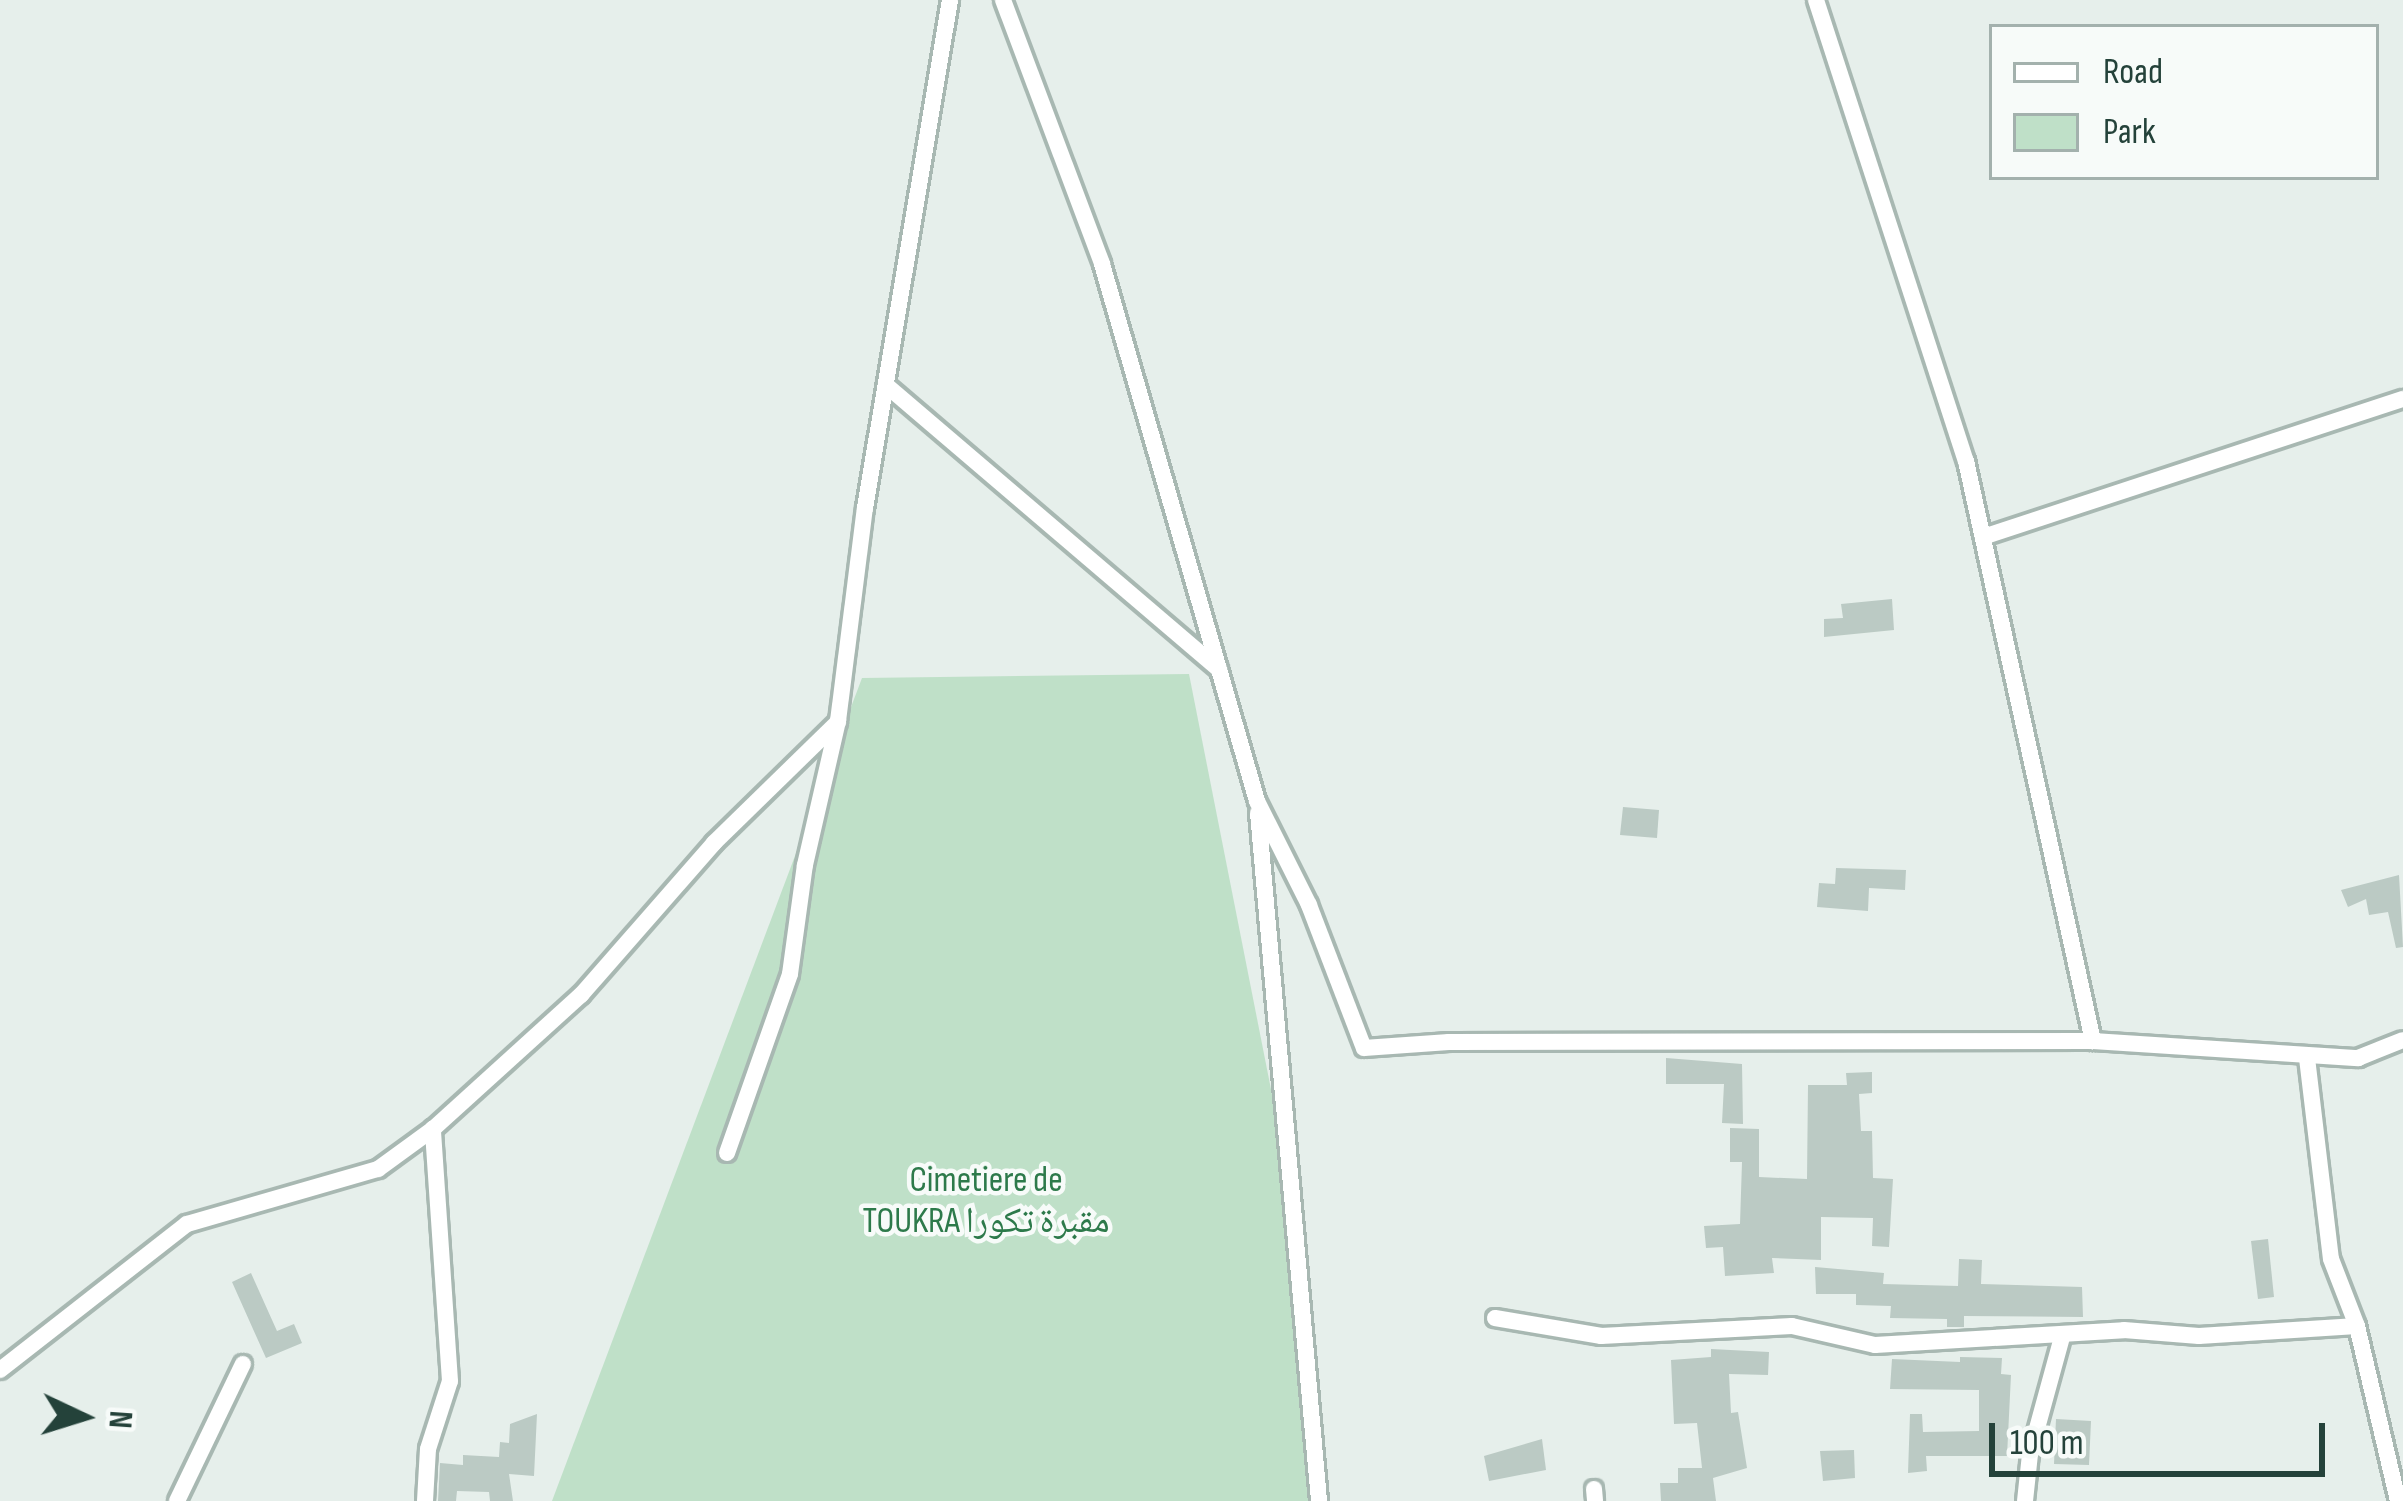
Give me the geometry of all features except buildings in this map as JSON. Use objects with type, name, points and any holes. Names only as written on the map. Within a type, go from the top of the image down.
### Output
[{"type":"street","points":[[727,1153],[790,974],[805,865],[838,721],[886,385],[950,0]]},
{"type":"street","points":[[1004,0],[1102,264],[1257,801],[1309,905],[1364,1048],[1449,1042],[2092,1041],[2359,1058],[2403,1040]]},
{"type":"street","points":[[1816,0],[1966,461],[2092,1041]]},
{"type":"street","points":[[886,385],[1219,670]]},
{"type":"street","points":[[1983,537],[2403,398]]},
{"type":"street","points":[[0,1370],[187,1224],[378,1169],[433,1129],[581,995],[714,843],[838,721]]},
{"type":"street","points":[[1257,801],[1319,1501]]},
{"type":"street","points":[[2307,1058],[2331,1259],[2357,1326],[2398,1501]]},
{"type":"street","points":[[424,1501],[428,1449],[450,1382],[433,1129]]},
{"type":"street","points":[[1495,1318],[1601,1336],[1792,1326],[1875,1346],[2124,1330],[2199,1336],[2357,1326]]},
{"type":"street","points":[[2025,1501],[2030,1454],[2062,1336]]},
{"type":"street","points":[[173,1499],[243,1364]]},
{"type":"green space","name":"Cimetiere de TOUKRA مقبرة تكورا","points":[[1189,674],[1311,1292],[1324,1501],[552,1501],[862,678]]}]
